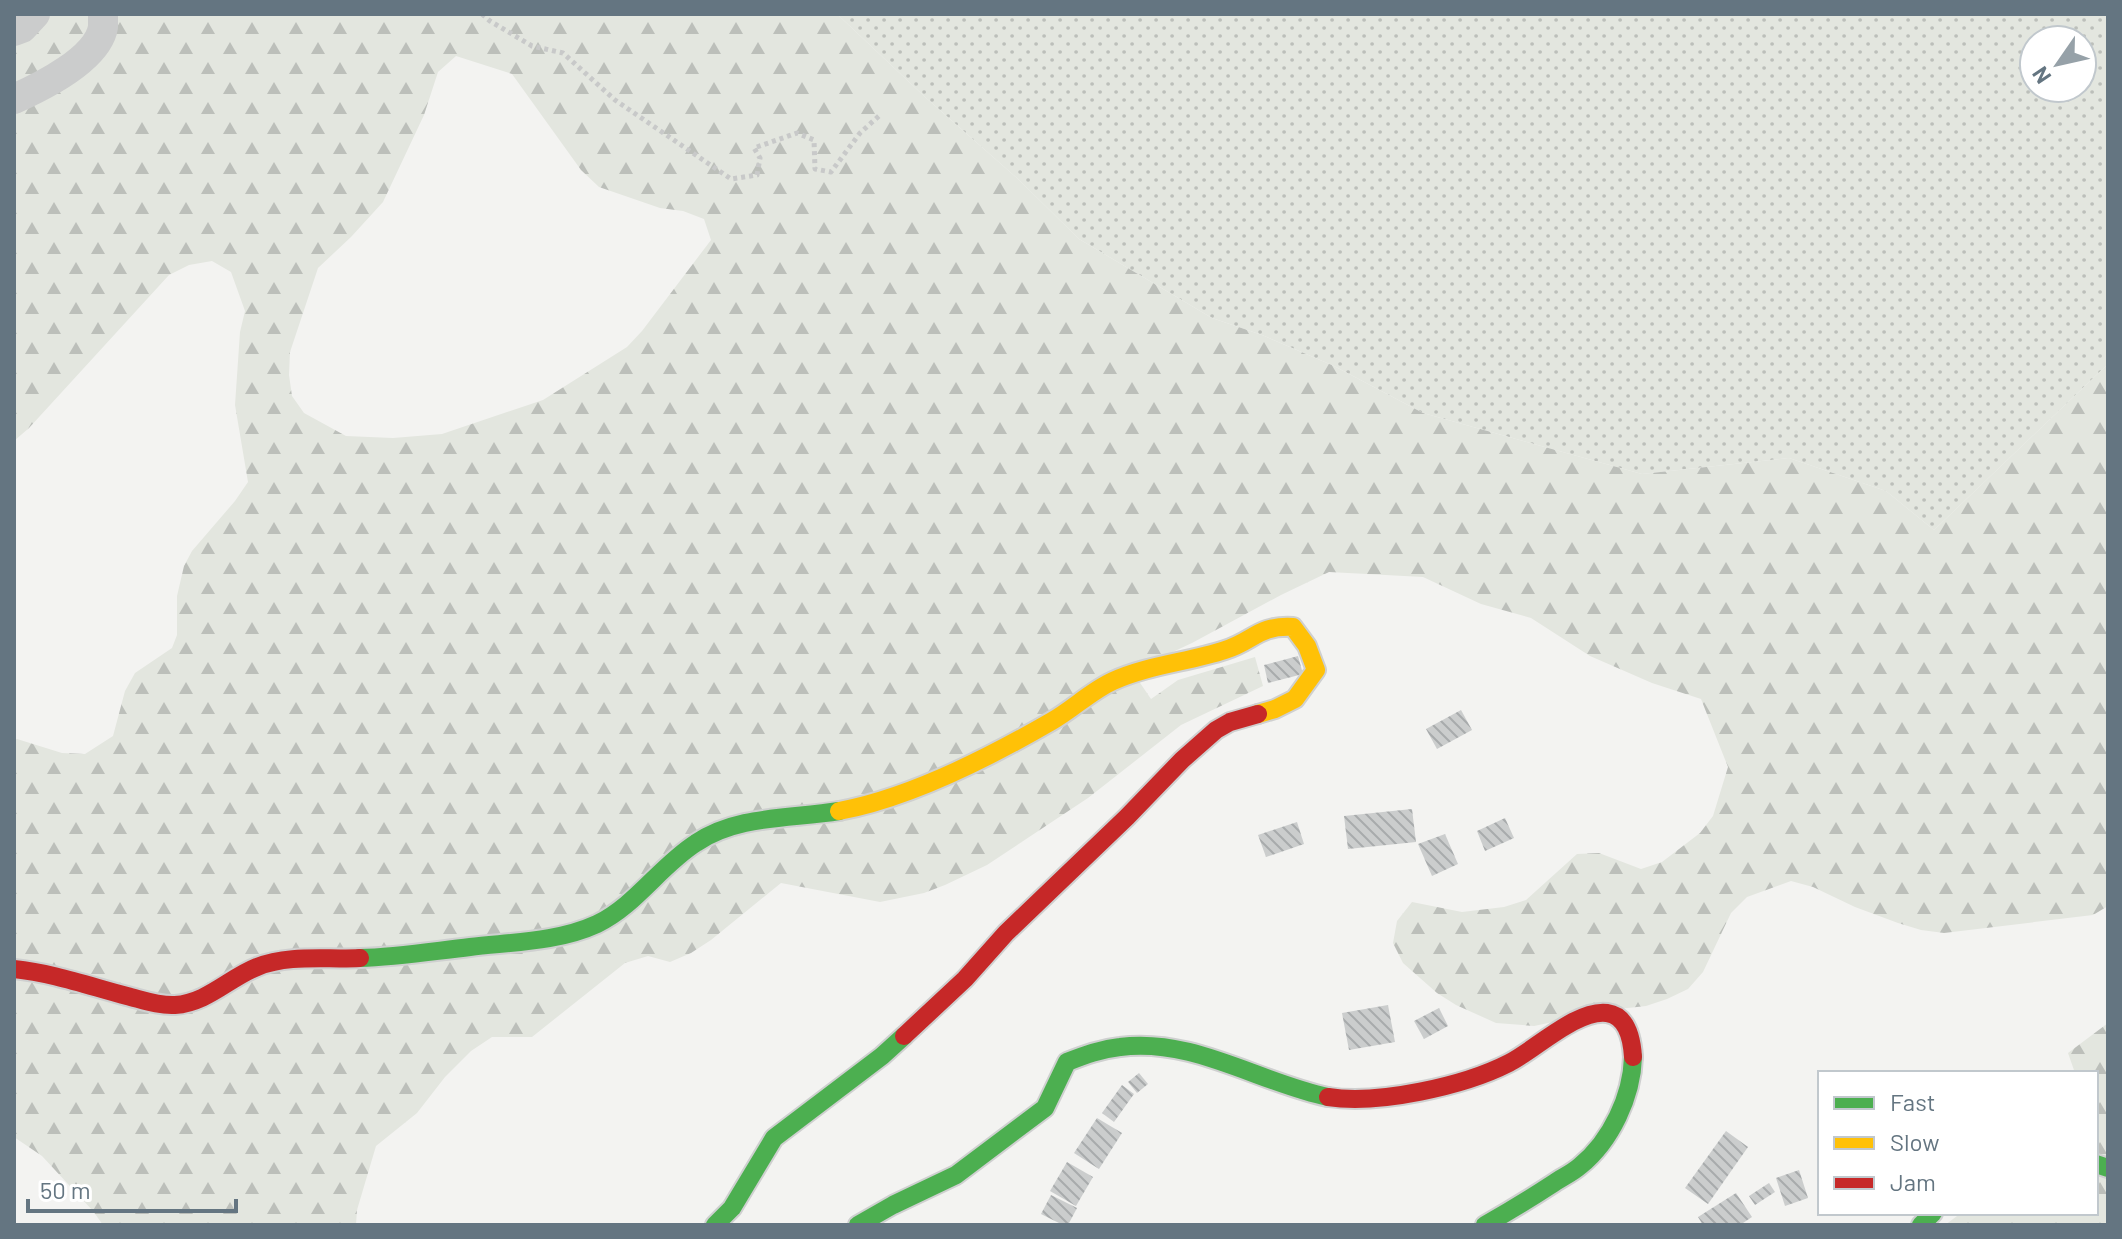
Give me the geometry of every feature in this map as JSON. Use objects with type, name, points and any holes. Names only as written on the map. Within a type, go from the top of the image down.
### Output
[{"type":"street","points":[[14,31],[22,28],[35,14]]},
{"type":"street","points":[[14,99],[74,66],[103,30],[103,14]]},
{"type":"street","points":[[14,969],[39,971],[161,1005],[173,1005],[204,997],[256,966],[277,961],[366,958],[562,936],[597,923],[623,908],[673,859],[692,844],[714,833],[734,826],[844,810],[889,797],[1016,742],[1122,677],[1233,648],[1273,627],[1293,627],[1307,646],[1316,670],[1295,699],[1275,709],[1230,722],[1216,730],[1182,760],[1006,933],[965,979],[892,1047],[774,1138],[732,1208],[715,1225]]},
{"type":"street","points":[[858,1225],[956,1175],[1045,1108],[1067,1062],[1103,1049],[1169,1047],[1303,1091],[1352,1099],[1464,1081],[1507,1066],[1578,1019],[1600,1012],[1611,1014],[1628,1031],[1634,1065],[1627,1097],[1610,1128],[1582,1165],[1485,1225]]},
{"type":"path","points":[[482,14],[532,46],[563,53],[615,100],[731,179],[757,175],[760,158],[754,148],[797,133],[814,140],[815,169],[831,172],[860,133],[880,115]]},
{"type":"green space","points":[[14,14],[837,14],[1079,239],[1212,318],[1262,335],[1334,366],[1423,413],[1642,474],[1789,458],[1886,491],[1934,530],[2108,364],[2108,906],[2093,915],[1944,933],[1898,923],[1813,887],[1791,881],[1747,897],[1731,913],[1703,972],[1688,989],[1646,1006],[1534,1026],[1496,1023],[1437,993],[1403,963],[1393,943],[1397,921],[1412,902],[1462,912],[1504,907],[1526,900],[1577,854],[1599,853],[1641,869],[1662,862],[1700,833],[1713,816],[1728,767],[1701,699],[1652,683],[1590,656],[1531,618],[1481,604],[1423,577],[1329,572],[1132,671],[1151,699],[1178,680],[1255,657],[1263,686],[1181,725],[1088,798],[987,865],[924,893],[880,902],[781,883],[691,953],[670,962],[648,956],[625,963],[532,1037],[492,1037],[471,1051],[445,1077],[417,1113],[376,1146],[357,1210],[356,1225],[103,1225],[42,1156],[14,1137],[14,740],[62,753],[85,754],[113,736],[125,691],[135,673],[172,648],[177,635],[177,596],[184,566],[192,551],[248,482],[235,405],[240,332],[245,311],[231,272],[212,261],[189,265],[169,275],[14,441]],"holes":[[[456,56],[512,74],[581,170],[599,187],[704,219],[711,240],[627,347],[543,400],[442,434],[393,438],[346,436],[304,413],[292,396],[290,352],[318,268],[383,202],[424,115],[438,72]]]},
{"type":"green space","points":[[837,14],[2108,14],[2108,364],[1934,530],[1886,491],[1789,458],[1642,474],[1423,413],[1334,366],[1262,335],[1212,318],[1079,239]]},
{"type":"green space","points":[[2108,1023],[2108,1225],[1945,1225],[1958,1215],[2098,1215],[2098,1071],[2074,1071],[2068,1053]]},
{"type":"building","points":[[1298,656],[1303,674],[1268,683],[1264,665]]},
{"type":"building","points":[[1461,710],[1472,730],[1437,749],[1426,729]]},
{"type":"building","points":[[1412,809],[1416,842],[1348,849],[1344,816]]},
{"type":"building","points":[[1505,818],[1514,838],[1485,851],[1477,831]]},
{"type":"building","points":[[1297,822],[1304,844],[1266,857],[1258,835]]},
{"type":"building","points":[[1445,834],[1458,864],[1432,876],[1418,844]]},
{"type":"building","points":[[1388,1005],[1395,1042],[1349,1050],[1342,1013]]},
{"type":"building","points":[[1439,1008],[1448,1026],[1424,1039],[1414,1021]]},
{"type":"building","points":[[1139,1073],[1148,1084],[1137,1093],[1128,1082]]},
{"type":"building","points":[[1122,1085],[1134,1094],[1114,1122],[1102,1113]]},
{"type":"building","points":[[1097,1118],[1122,1133],[1099,1169],[1074,1153]]},
{"type":"building","points":[[1726,1131],[1748,1147],[1708,1204],[1685,1188]]},
{"type":"building","points":[[1067,1162],[1093,1177],[1076,1206],[1050,1191]]},
{"type":"building","points":[[1799,1170],[1808,1198],[1785,1206],[1776,1178]]},
{"type":"building","points":[[1769,1183],[1775,1192],[1755,1205],[1749,1196]]},
{"type":"building","points":[[1736,1193],[1752,1217],[1740,1225],[1703,1225],[1698,1217]]},
{"type":"building","points":[[1051,1195],[1077,1208],[1068,1225],[1041,1214]]},
{"type":"traffic: fast","points":[[360,958],[535,940],[582,930],[624,907],[683,852],[712,834],[747,823],[839,811]]},
{"type":"traffic: fast","points":[[715,1225],[732,1208],[774,1138],[904,1036]]},
{"type":"traffic: fast","points":[[858,1225],[956,1175],[1045,1108],[1067,1062],[1100,1051],[1147,1046],[1173,1049],[1328,1097]]},
{"type":"traffic: fast","points":[[1485,1225],[1571,1173],[1591,1156],[1618,1117],[1629,1087],[1633,1057]]},
{"type":"traffic: fast","points":[[2098,1165],[2108,1168]]},
{"type":"traffic: fast","points":[[1921,1225],[1931,1215]]},
{"type":"traffic: slow","points":[[839,811],[894,797],[976,762],[1052,721],[1105,685],[1126,676],[1225,650],[1272,628],[1293,627],[1307,646],[1316,670],[1295,699],[1258,714]]},
{"type":"traffic: jam","points":[[904,1036],[965,979],[1006,933],[1182,760],[1216,730],[1230,722],[1258,714]]},
{"type":"traffic: jam","points":[[14,969],[163,1005],[175,1005],[197,1000],[269,963],[295,959],[360,958]]},
{"type":"traffic: jam","points":[[1328,1097],[1395,1096],[1469,1079],[1509,1063],[1556,1032],[1595,1013],[1607,1013],[1620,1019],[1630,1037],[1633,1057]]}]
